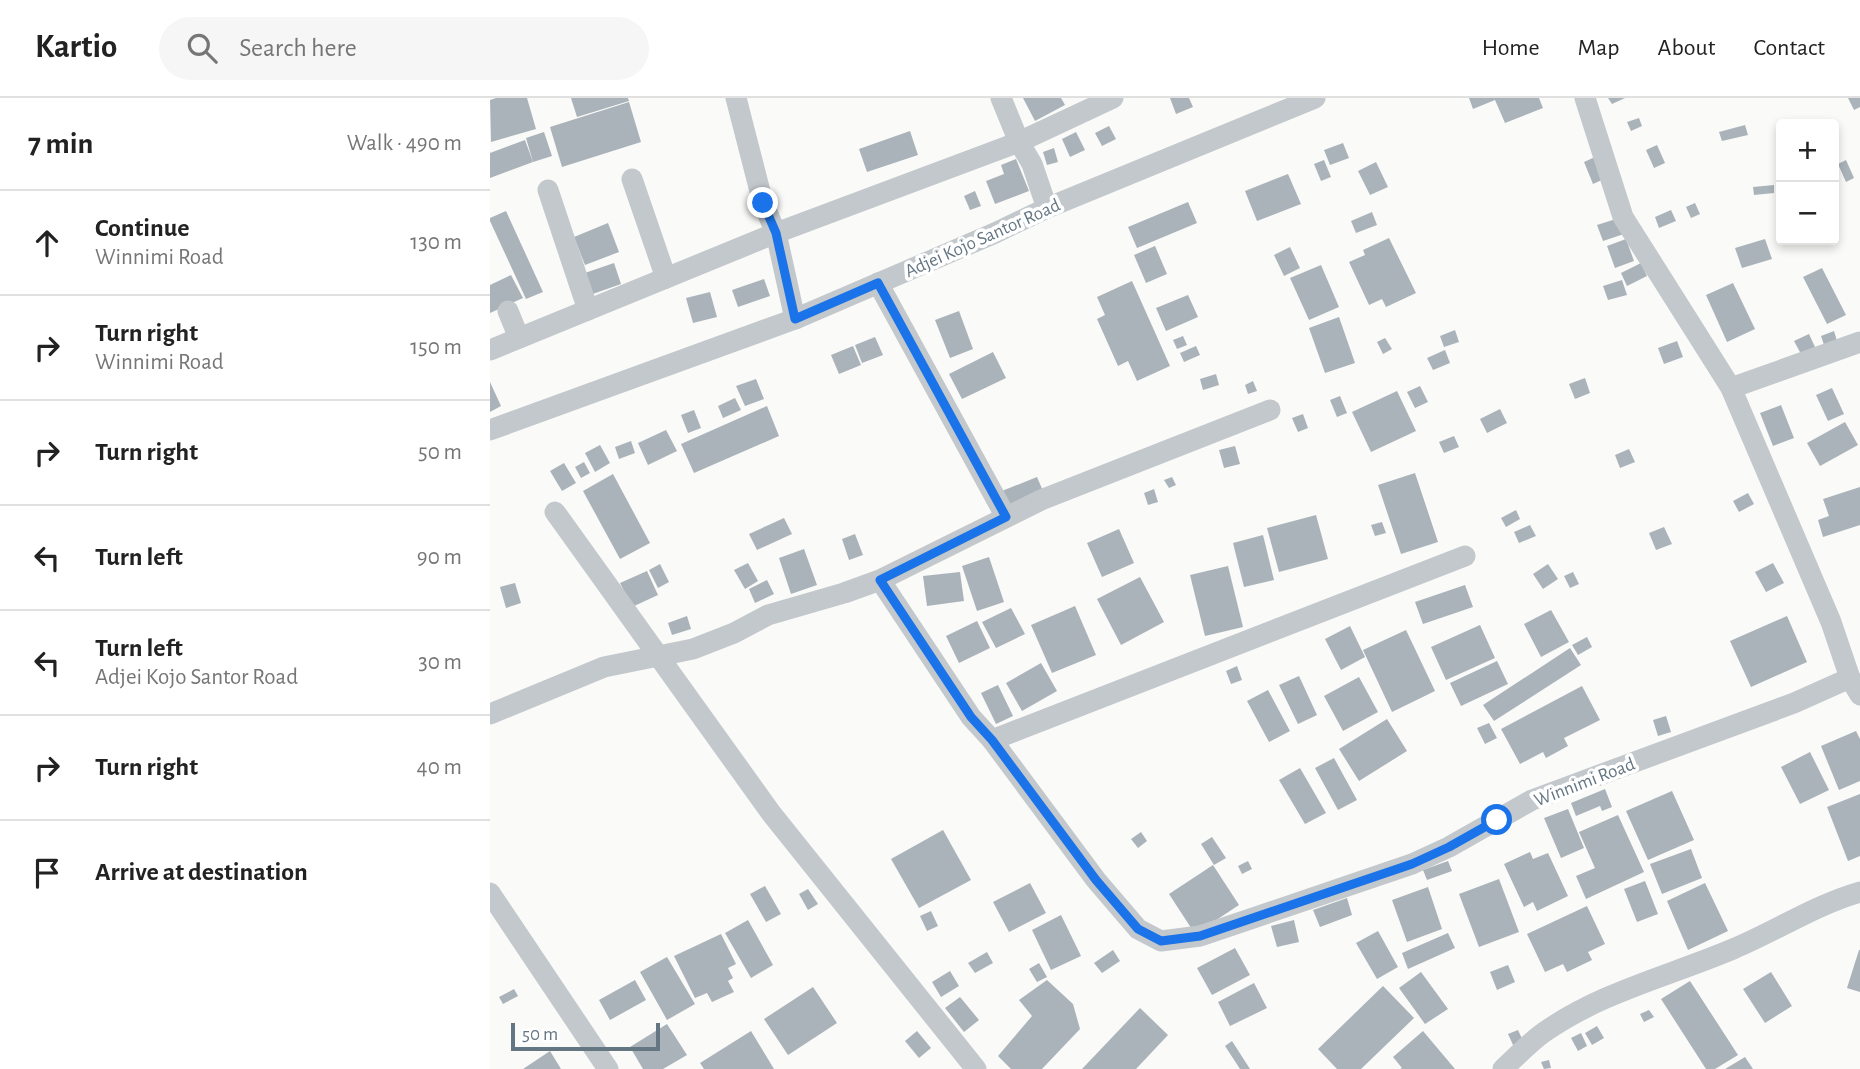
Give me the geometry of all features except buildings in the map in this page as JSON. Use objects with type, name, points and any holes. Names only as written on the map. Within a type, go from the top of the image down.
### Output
[{"type":"street","points":[[736,98],[763,203],[776,233],[795,319]]},
{"type":"street","points":[[1001,98],[1019,142],[1032,164],[1047,208]]},
{"type":"street","points":[[490,350],[776,233],[1019,142],[1113,98]]},
{"type":"street","name":"Adjei Kojo Santor Road","points":[[490,430],[795,319],[1047,208],[1315,98]]},
{"type":"street","points":[[1585,98],[1623,217],[1731,388],[1831,622],[1855,687]]},
{"type":"street","points":[[632,179],[666,278]]},
{"type":"street","points":[[548,190],[587,310]]},
{"type":"street","points":[[878,283],[1006,517]]},
{"type":"street","points":[[508,311],[519,338]]},
{"type":"street","points":[[1731,388],[1860,342]]},
{"type":"street","points":[[490,714],[604,667],[693,649],[734,634],[768,615],[880,580],[1041,500],[1269,410]]},
{"type":"street","points":[[555,512],[771,813],[976,1069]]},
{"type":"street","points":[[992,740],[1465,556]]},
{"type":"street","name":"Winnimi Road","points":[[880,580],[971,717],[992,740],[1096,880],[1138,929],[1161,941],[1200,936],[1412,864],[1449,847],[1532,800],[1794,703],[1855,687]]},
{"type":"street","points":[[1503,1069],[1541,1034],[1613,994],[1734,948],[1833,900],[1860,892]]},
{"type":"street","points":[[490,893],[608,1069]]},
{"type":"route","points":[[763,203],[776,233],[795,319],[878,283],[1006,517],[880,580],[971,717],[992,740],[1096,880],[1138,929],[1161,941],[1200,936],[1412,864],[1497,820]]}]
